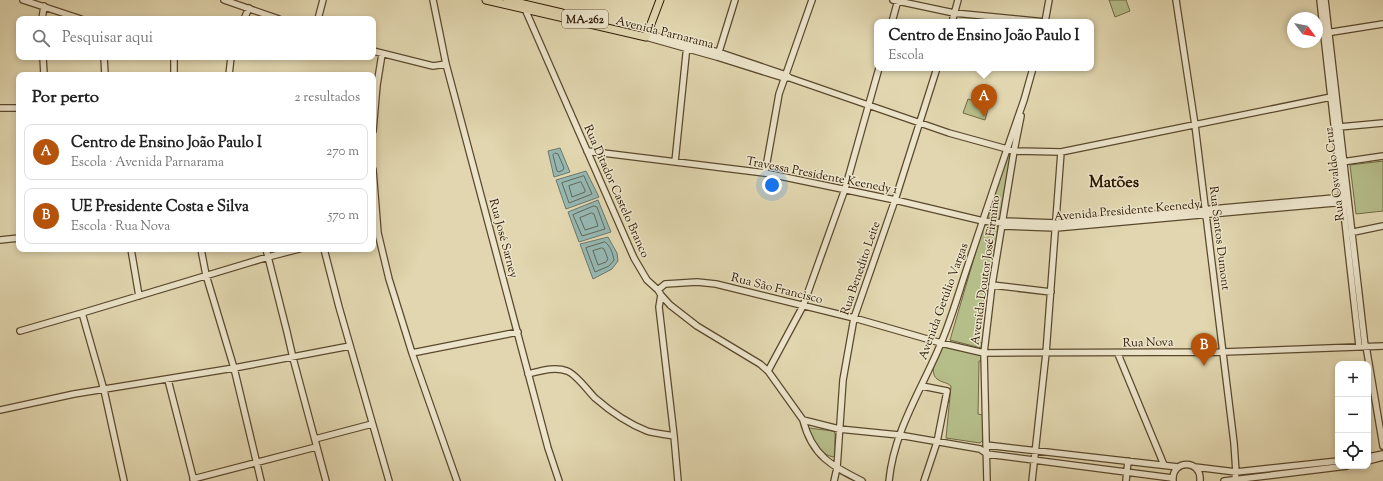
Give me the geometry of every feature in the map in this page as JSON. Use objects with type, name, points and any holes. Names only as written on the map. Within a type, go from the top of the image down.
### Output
[{"type":"main road","name":"Avenida Parnarama","points":[[486,0],[526,6]]},
{"type":"main road","name":"Avenida Parnarama","points":[[507,0],[647,36]]},
{"type":"main road","points":[[647,36],[660,0]]},
{"type":"street","points":[[23,0],[72,16]]},
{"type":"street","points":[[224,0],[271,16]]},
{"type":"street","points":[[319,16],[323,0]]},
{"type":"street","name":"Rua José Sarney","points":[[433,0],[446,64],[548,448],[559,481]]},
{"type":"street","points":[[718,54],[735,0]]},
{"type":"street","points":[[765,173],[779,94],[787,77],[812,0]]},
{"type":"street","points":[[893,19],[896,0],[954,13],[1015,19]]},
{"type":"street","points":[[953,19],[958,0]]},
{"type":"street","points":[[1046,19],[1049,0]]},
{"type":"street","name":"Rua Santos Dumont","points":[[1176,0],[1195,125],[1206,212],[1223,352],[1236,472],[1235,479]]},
{"type":"street","name":"Rua Osvaldo Cruz","points":[[1320,0],[1326,33],[1349,233],[1364,346],[1383,446]]},
{"type":"street","name":"Rua Osvaldo Cruz","points":[[1325,0],[1326,33]]},
{"type":"street","points":[[42,16],[44,6]]},
{"type":"street","name":"Rua Ditador Castelo Branco","points":[[526,6],[634,258],[647,280],[670,305],[697,326],[760,364],[768,371],[803,420],[806,430],[819,454],[837,468],[862,481]]},
{"type":"street","points":[[245,16],[249,8]]},
{"type":"street","points":[[1326,33],[1383,24]]},
{"type":"street","name":"Avenida Parnarama","points":[[647,36],[718,54],[949,133],[1014,151],[1061,152],[1334,97]]},
{"type":"street","points":[[675,162],[686,46]]},
{"type":"street","points":[[376,52],[433,66],[446,64]]},
{"type":"street","points":[[376,96],[382,54]]},
{"type":"street","points":[[43,60],[44,72]]},
{"type":"street","points":[[104,60],[105,72]]},
{"type":"street","points":[[174,60],[174,72]]},
{"type":"street","points":[[229,72],[231,60]]},
{"type":"street","points":[[768,371],[803,306],[845,189],[878,71]]},
{"type":"street","name":"Rua Benedito Leite","points":[[834,481],[837,468],[843,380],[854,318],[896,200],[936,71]]},
{"type":"street","name":"Avenida Doutor José Firmino","points":[[1007,149],[1032,71]]},
{"type":"street","name":"Rua Osvaldo Cruz","points":[[1334,97],[1340,127],[1341,162]]},
{"type":"street","name":"Avenida Doutor José Firmino","points":[[987,481],[984,353],[992,285],[1024,100]]},
{"type":"street","points":[[0,108],[16,108]]},
{"type":"street","points":[[1340,127],[1383,123]]},
{"type":"street","name":"Avenida Getúlio Vargas","points":[[889,481],[899,435],[908,412],[922,386],[941,343],[1007,149]]},
{"type":"street","name":"Travessa Presidente Keenedy 1","points":[[587,151],[765,173],[896,200],[983,221],[1003,223]]},
{"type":"street","points":[[1032,481],[1034,451],[1046,353],[1061,152]]},
{"type":"street","points":[[1341,162],[1383,156]]},
{"type":"street","name":"Avenida Presidente Keenedy","points":[[1003,223],[1056,226],[1345,200]]},
{"type":"street","points":[[1349,233],[1383,226]]},
{"type":"street","points":[[376,236],[412,353],[458,481]]},
{"type":"street","points":[[0,240],[16,238]]},
{"type":"street","points":[[132,252],[139,296]]},
{"type":"street","points":[[202,252],[206,275],[234,368],[261,481]]},
{"type":"street","points":[[267,252],[315,439],[316,448],[326,481]]},
{"type":"street","points":[[20,331],[287,252]]},
{"type":"street","points":[[325,252],[389,481]]},
{"type":"street","name":"Rua São Francisco","points":[[660,293],[665,284],[697,282],[716,284],[854,318],[941,343],[984,353]]},
{"type":"street","points":[[992,285],[1051,292]]},
{"type":"street","points":[[660,293],[659,307],[678,481]]},
{"type":"street","points":[[82,313],[104,390],[124,481]]},
{"type":"street","points":[[412,353],[518,332]]},
{"type":"street","points":[[0,410],[74,394],[168,380],[293,358],[350,346]]},
{"type":"street","name":"Rua Nova","points":[[984,353],[1118,354],[1383,346]]},
{"type":"street","points":[[1118,354],[1164,465]]},
{"type":"street","points":[[528,374],[552,369],[567,370],[571,372],[595,398],[628,421],[648,431],[674,436]]},
{"type":"street","points":[[168,380],[193,480],[256,462],[316,448]]},
{"type":"street","points":[[922,386],[947,391],[937,442],[924,481]]},
{"type":"street","points":[[803,420],[839,429],[899,435],[980,449],[987,454],[1127,471],[1172,480],[1173,474],[1178,468],[1186,464],[1195,467],[1236,472],[1335,462]]},
{"type":"street","points":[[315,439],[372,424]]},
{"type":"street","points":[[980,449],[986,445],[1164,465],[1178,468]]},
{"type":"street","points":[[1371,456],[1383,454]]},
{"type":"street","points":[[1371,460],[1383,458]]},
{"type":"street","points":[[1126,481],[1128,461]]},
{"type":"street","points":[[1195,467],[1200,474],[1200,481]]},
{"type":"street","points":[[1224,481],[1335,467]]},
{"type":"green space","points":[[1109,0],[1126,0],[1130,11],[1115,17]]},
{"type":"green space","points":[[968,99],[989,105],[985,120],[963,113]]},
{"type":"green space","points":[[1007,154],[1011,155],[1001,221],[987,218]]},
{"type":"green space","points":[[1383,161],[1383,211],[1356,214],[1350,165]]},
{"type":"green space","points":[[984,224],[999,227],[990,291],[985,290],[978,342],[983,343],[981,348],[950,340]]},
{"type":"green space","points":[[944,347],[982,355],[983,361],[979,361],[978,414],[983,415],[983,440],[980,443],[946,438],[951,386],[937,379],[933,372],[937,357]]},
{"type":"green space","points":[[809,428],[833,431],[835,433],[835,455],[833,457],[824,453],[815,443],[808,430]]},
{"type":"water","points":[[560,148],[570,172],[554,177],[548,151]]},
{"type":"water","points":[[586,171],[599,197],[566,209],[556,180]]},
{"type":"water","points":[[598,200],[611,232],[579,242],[568,212]]},
{"type":"water","points":[[608,237],[617,253],[618,261],[612,269],[593,279],[580,244]]},
{"type":"place","name":"Centro de Ensino João Paulo I","points":[[984,117]]},
{"type":"place","name":"UE Presidente Costa e Silva","points":[[1204,366]]},
{"type":"district","name":"Matões","points":[[1114,181]]}]
